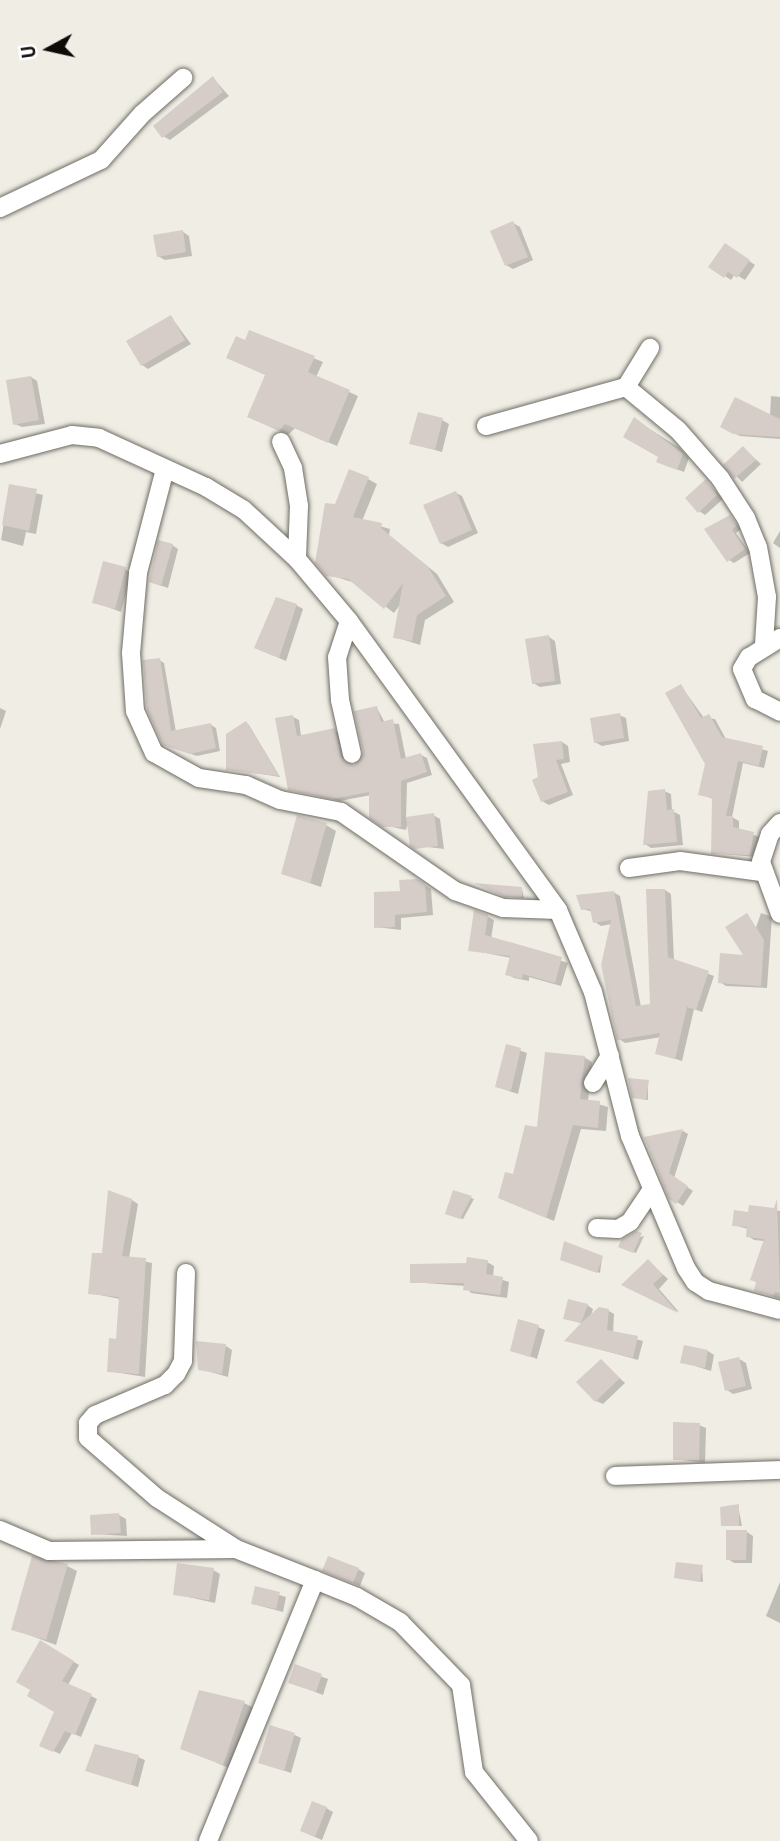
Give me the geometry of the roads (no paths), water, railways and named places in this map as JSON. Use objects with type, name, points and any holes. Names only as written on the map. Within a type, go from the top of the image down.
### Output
[{"type":"street","points":[[0,208],[101,160],[142,114],[183,78]]},
{"type":"street","points":[[486,426],[626,387],[650,348]]},
{"type":"street","points":[[626,387],[678,430],[720,478],[746,518],[758,547],[772,641],[749,657],[743,679],[755,699],[780,712]]},
{"type":"street","points":[[0,454],[72,435],[99,438],[244,510],[297,559],[349,621],[558,910],[579,950],[630,1136],[650,1192],[695,1282],[780,1310]]},
{"type":"street","points":[[281,442],[293,468],[299,506],[297,559]]},
{"type":"street","points":[[165,469],[138,573],[131,653],[135,710],[155,753],[199,778],[246,785],[280,800],[341,813],[455,891],[503,908],[558,910]]},
{"type":"street","points":[[349,621],[337,657],[340,700],[352,754]]},
{"type":"street","points":[[780,823],[770,834],[761,873],[780,914]]},
{"type":"street","points":[[629,868],[680,861],[761,873]]},
{"type":"street","points":[[593,1083],[610,1056]]},
{"type":"street","points":[[597,1228],[618,1228],[630,1222],[650,1192]]},
{"type":"street","points":[[186,1273],[183,1361],[176,1374],[165,1385],[95,1415],[88,1423],[88,1438],[157,1498],[236,1549],[357,1597],[400,1622],[461,1685],[474,1772],[529,1841]]},
{"type":"street","points":[[615,1476],[780,1470]]},
{"type":"street","points":[[0,1530],[50,1550],[236,1549]]},
{"type":"street","points":[[208,1841],[315,1580]]}]
